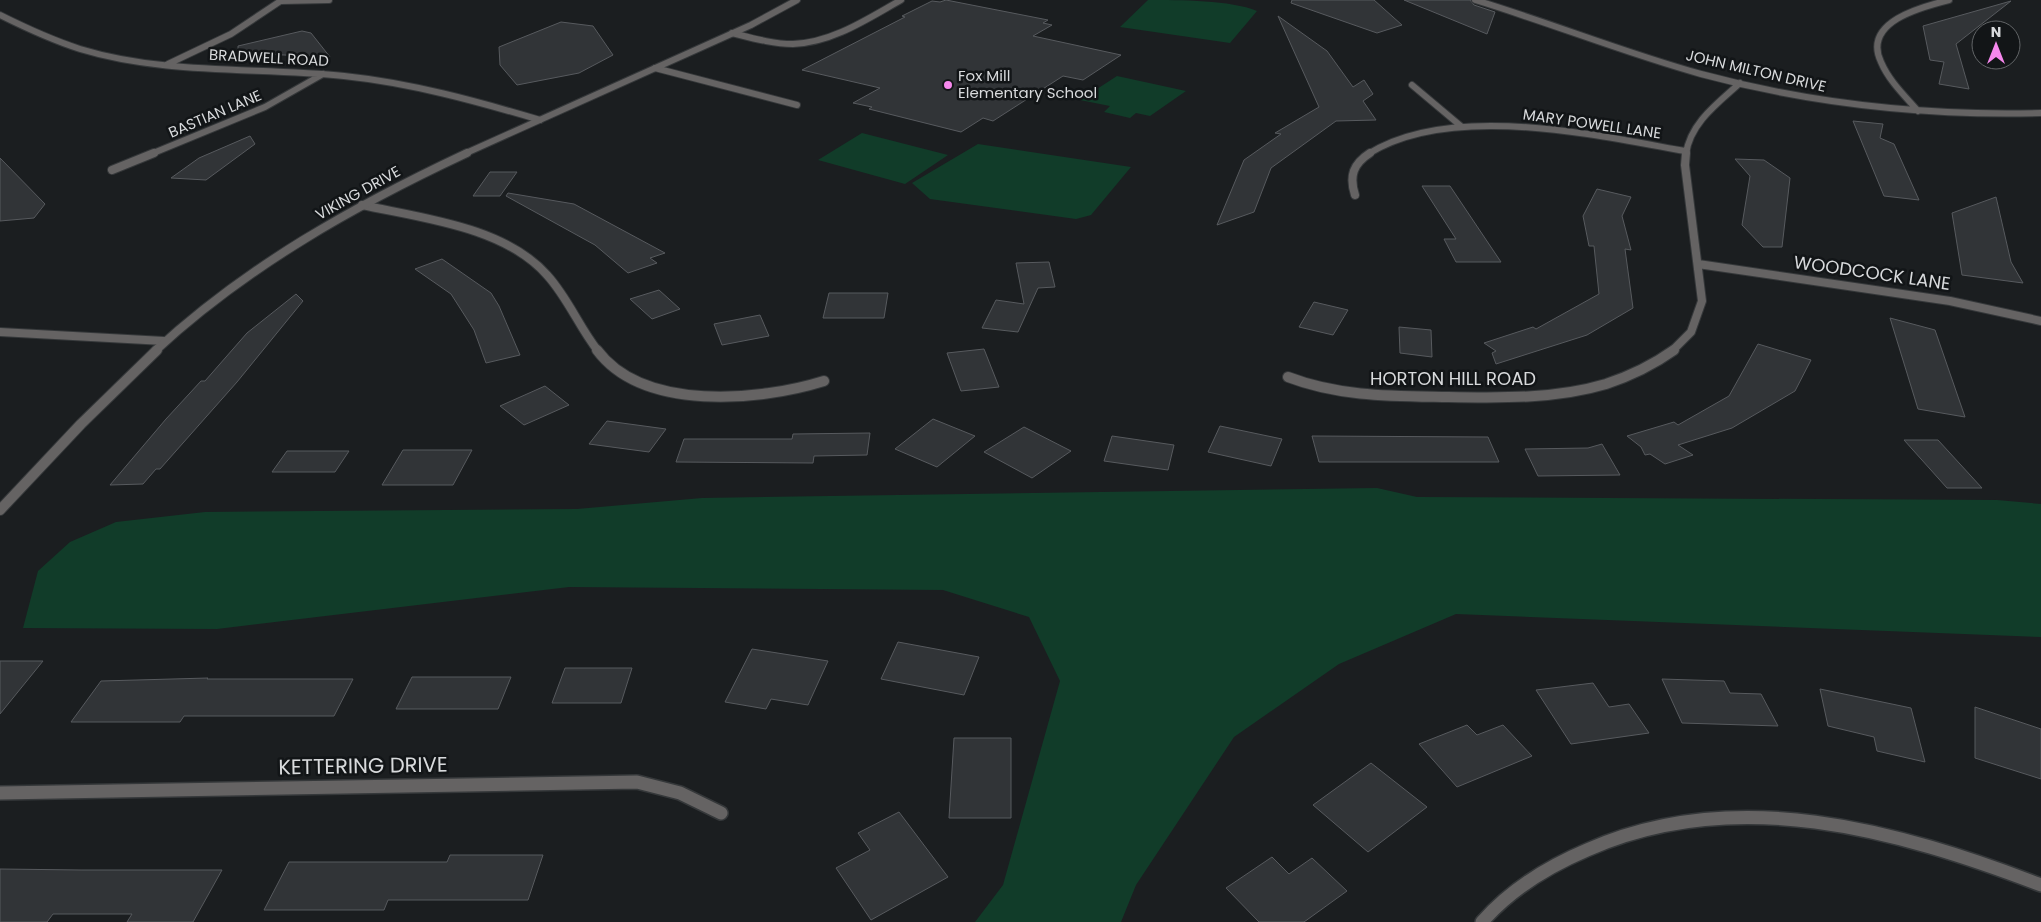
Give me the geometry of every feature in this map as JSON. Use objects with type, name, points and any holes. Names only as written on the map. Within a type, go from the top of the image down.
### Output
[{"type":"street","points":[[166,65],[231,34],[282,0],[329,0]]},
{"type":"street","name":"VIKING DRIVE","points":[[0,510],[100,402],[164,341],[226,291],[275,257],[362,205],[427,171],[732,33],[797,0]]},
{"type":"street","points":[[732,33],[782,44],[811,42],[831,35],[901,0]]},
{"type":"street","name":"JOHN MILTON DRIVE","points":[[1475,0],[1678,67],[1740,84],[1829,100],[1918,111],[1977,114],[2041,113]]},
{"type":"street","points":[[1918,111],[1886,71],[1880,59],[1878,43],[1883,30],[1903,15],[1949,0]]},
{"type":"street","name":"BRADWELL ROAD","points":[[0,15],[24,29],[69,47],[112,57],[166,65],[323,74],[376,80],[421,87],[540,120]]},
{"type":"street","points":[[655,68],[798,105]]},
{"type":"street","name":"BASTIAN LANE","points":[[112,170],[235,121],[285,97],[323,74]]},
{"type":"street","name":"HORTON HILL ROAD","points":[[1288,377],[1324,390],[1354,395],[1495,398],[1541,395],[1583,389],[1609,382],[1648,367],[1671,352],[1688,336],[1698,319],[1702,301],[1685,165],[1685,151],[1695,127],[1740,84]]},
{"type":"street","points":[[1412,85],[1462,128]]},
{"type":"street","name":"MARY POWELL LANE","points":[[1355,195],[1350,183],[1352,171],[1363,158],[1395,141],[1417,134],[1462,128],[1539,128],[1685,151]]},
{"type":"street","points":[[362,205],[463,229],[492,239],[516,251],[536,264],[552,281],[600,353],[626,374],[650,385],[678,393],[733,398],[765,396],[824,381]]},
{"type":"street","name":"WOODCOCK LANE","points":[[1698,264],[1950,301],[2041,321]]},
{"type":"street","points":[[0,332],[164,341]]},
{"type":"street","name":"KETTERING DRIVE","points":[[0,793],[637,782],[673,789],[705,803],[721,813]]},
{"type":"street","points":[[1482,922],[1497,904],[1528,879],[1580,850],[1637,830],[1695,819],[1758,816],[1836,824],[1911,840],[1988,863],[2041,885]]},
{"type":"green space","points":[[1148,0],[1220,3],[1246,7],[1257,11],[1230,43],[1120,27]]},
{"type":"green space","points":[[1117,76],[1186,91],[1150,116],[1136,113],[1130,118],[1104,112],[1110,106],[1080,100]]},
{"type":"green space","points":[[862,133],[948,155],[905,184],[818,160]]},
{"type":"green space","points":[[978,144],[1131,167],[1091,215],[1076,219],[930,199],[912,183]]},
{"type":"green space","points":[[1377,488],[1417,497],[1997,500],[2041,504],[2041,637],[1456,614],[1339,664],[1234,737],[1136,885],[1121,922],[975,922],[1003,885],[1060,681],[1029,617],[943,590],[569,587],[217,629],[23,628],[38,571],[70,542],[116,522],[205,512],[577,509],[702,498]]},
{"type":"building","points":[[946,0],[1048,20],[1043,23],[1052,25],[1033,36],[1121,55],[1083,80],[1063,76],[993,121],[983,118],[961,132],[869,109],[872,107],[853,103],[880,88],[802,70],[932,1],[940,2]]},
{"type":"building","points":[[1292,0],[1374,0],[1402,25],[1377,33],[1291,3]]},
{"type":"building","points":[[1404,0],[1470,0],[1474,5],[1495,12],[1487,34]]},
{"type":"building","points":[[2011,1],[1987,20],[1971,20],[1971,32],[1956,44],[1969,89],[1939,84],[1944,62],[1930,60],[1923,26]]},
{"type":"building","points":[[1278,16],[1327,51],[1353,87],[1364,80],[1373,94],[1363,101],[1376,120],[1336,121],[1271,168],[1254,212],[1217,225],[1244,160],[1281,134],[1275,133],[1319,107]]},
{"type":"building","points":[[561,22],[593,26],[613,55],[579,73],[517,85],[500,65],[499,47]]},
{"type":"building","points":[[302,31],[311,33],[330,57],[238,53],[238,46]]},
{"type":"building","points":[[1853,121],[1883,124],[1880,138],[1894,144],[1919,200],[1884,196]]},
{"type":"building","points":[[250,136],[255,144],[206,180],[171,178],[199,158]]},
{"type":"building","points":[[0,158],[45,204],[34,218],[0,221]]},
{"type":"building","points":[[1735,159],[1764,160],[1790,178],[1782,247],[1763,247],[1742,225],[1750,176]]},
{"type":"building","points":[[490,172],[517,172],[500,196],[473,196]]},
{"type":"building","points":[[1422,186],[1450,186],[1501,262],[1456,262],[1444,239],[1456,239]]},
{"type":"building","points":[[1597,189],[1631,197],[1622,216],[1631,250],[1625,249],[1633,308],[1587,335],[1496,364],[1492,353],[1496,351],[1484,343],[1533,327],[1536,329],[1599,294],[1594,246],[1589,246],[1583,216]]},
{"type":"building","points":[[508,193],[574,204],[665,253],[650,258],[657,263],[628,273],[595,245],[506,196]]},
{"type":"building","points":[[1996,197],[2011,262],[2023,283],[1962,275],[1952,213]]},
{"type":"building","points":[[442,259],[491,293],[499,306],[520,355],[486,363],[474,330],[451,294],[415,269]]},
{"type":"building","points":[[1049,262],[1055,287],[1038,288],[1018,332],[982,328],[996,300],[1024,304],[1016,263]]},
{"type":"building","points":[[659,290],[680,309],[652,319],[630,299]]},
{"type":"building","points":[[829,293],[888,293],[884,318],[823,318]]},
{"type":"building","points":[[296,294],[303,301],[237,382],[160,469],[156,469],[143,484],[110,485],[166,419],[201,381],[205,381],[247,333]]},
{"type":"building","points":[[1314,302],[1348,310],[1333,335],[1299,327]]},
{"type":"building","points":[[760,315],[769,336],[722,345],[714,324]]},
{"type":"building","points":[[1890,318],[1935,330],[1965,417],[1918,409]]},
{"type":"building","points":[[1399,327],[1431,330],[1432,357],[1400,353]]},
{"type":"building","points":[[1758,344],[1811,360],[1795,391],[1732,428],[1678,445],[1693,455],[1665,464],[1650,454],[1645,455],[1641,447],[1627,436],[1674,422],[1678,425],[1729,396]]},
{"type":"building","points":[[984,349],[999,387],[961,391],[947,353]]},
{"type":"building","points":[[545,386],[569,405],[524,425],[500,406]]},
{"type":"building","points":[[933,419],[975,436],[937,467],[895,449]]},
{"type":"building","points":[[607,421],[666,429],[649,452],[589,444]]},
{"type":"building","points":[[1220,426],[1282,439],[1271,466],[1208,452]]},
{"type":"building","points":[[1024,427],[1071,451],[1032,478],[984,452]]},
{"type":"building","points":[[870,433],[867,455],[814,456],[813,463],[676,462],[684,439],[792,439],[793,434]]},
{"type":"building","points":[[1112,436],[1174,445],[1168,470],[1104,461]]},
{"type":"building","points":[[1312,436],[1488,437],[1499,462],[1319,462]]},
{"type":"building","points":[[1904,440],[1938,440],[1982,488],[1947,488]]},
{"type":"building","points":[[1602,444],[1620,475],[1538,476],[1525,449],[1588,448]]},
{"type":"building","points":[[403,450],[472,450],[453,485],[382,485]]},
{"type":"building","points":[[287,451],[349,451],[335,472],[272,472]]},
{"type":"building","points":[[898,642],[979,657],[964,695],[881,679]]},
{"type":"building","points":[[752,649],[828,661],[808,705],[771,699],[766,709],[725,702]]},
{"type":"building","points":[[0,661],[43,661],[0,714]]},
{"type":"building","points":[[565,668],[632,668],[621,703],[552,703]]},
{"type":"building","points":[[412,677],[511,677],[498,709],[396,709]]},
{"type":"building","points":[[208,678],[353,679],[334,716],[184,716],[180,722],[71,722],[101,681]]},
{"type":"building","points":[[1662,679],[1724,681],[1730,693],[1761,694],[1778,726],[1682,723]]},
{"type":"building","points":[[1593,683],[1609,707],[1629,704],[1649,733],[1571,744],[1536,690]]},
{"type":"building","points":[[1820,689],[1911,708],[1925,762],[1877,751],[1874,737],[1828,726]]},
{"type":"building","points":[[1975,707],[2041,729],[2041,779],[1975,758]]},
{"type":"building","points":[[1467,725],[1477,735],[1503,725],[1532,756],[1457,787],[1419,744]]},
{"type":"building","points":[[954,738],[1011,738],[1011,818],[949,818]]},
{"type":"building","points":[[1371,763],[1427,807],[1368,852],[1313,805]]},
{"type":"building","points":[[899,812],[948,877],[871,920],[836,868],[870,850],[858,833]]},
{"type":"building","points":[[450,855],[543,855],[528,900],[388,900],[384,910],[264,910],[289,862],[447,862]]},
{"type":"building","points":[[1272,857],[1289,874],[1312,858],[1347,891],[1304,922],[1259,922],[1226,888]]},
{"type":"building","points":[[0,869],[222,870],[193,922],[127,922],[132,914],[53,914],[47,922],[0,922]]},
{"type":"place","name":"Fox Mill Elementary School","points":[[948,85]]}]
